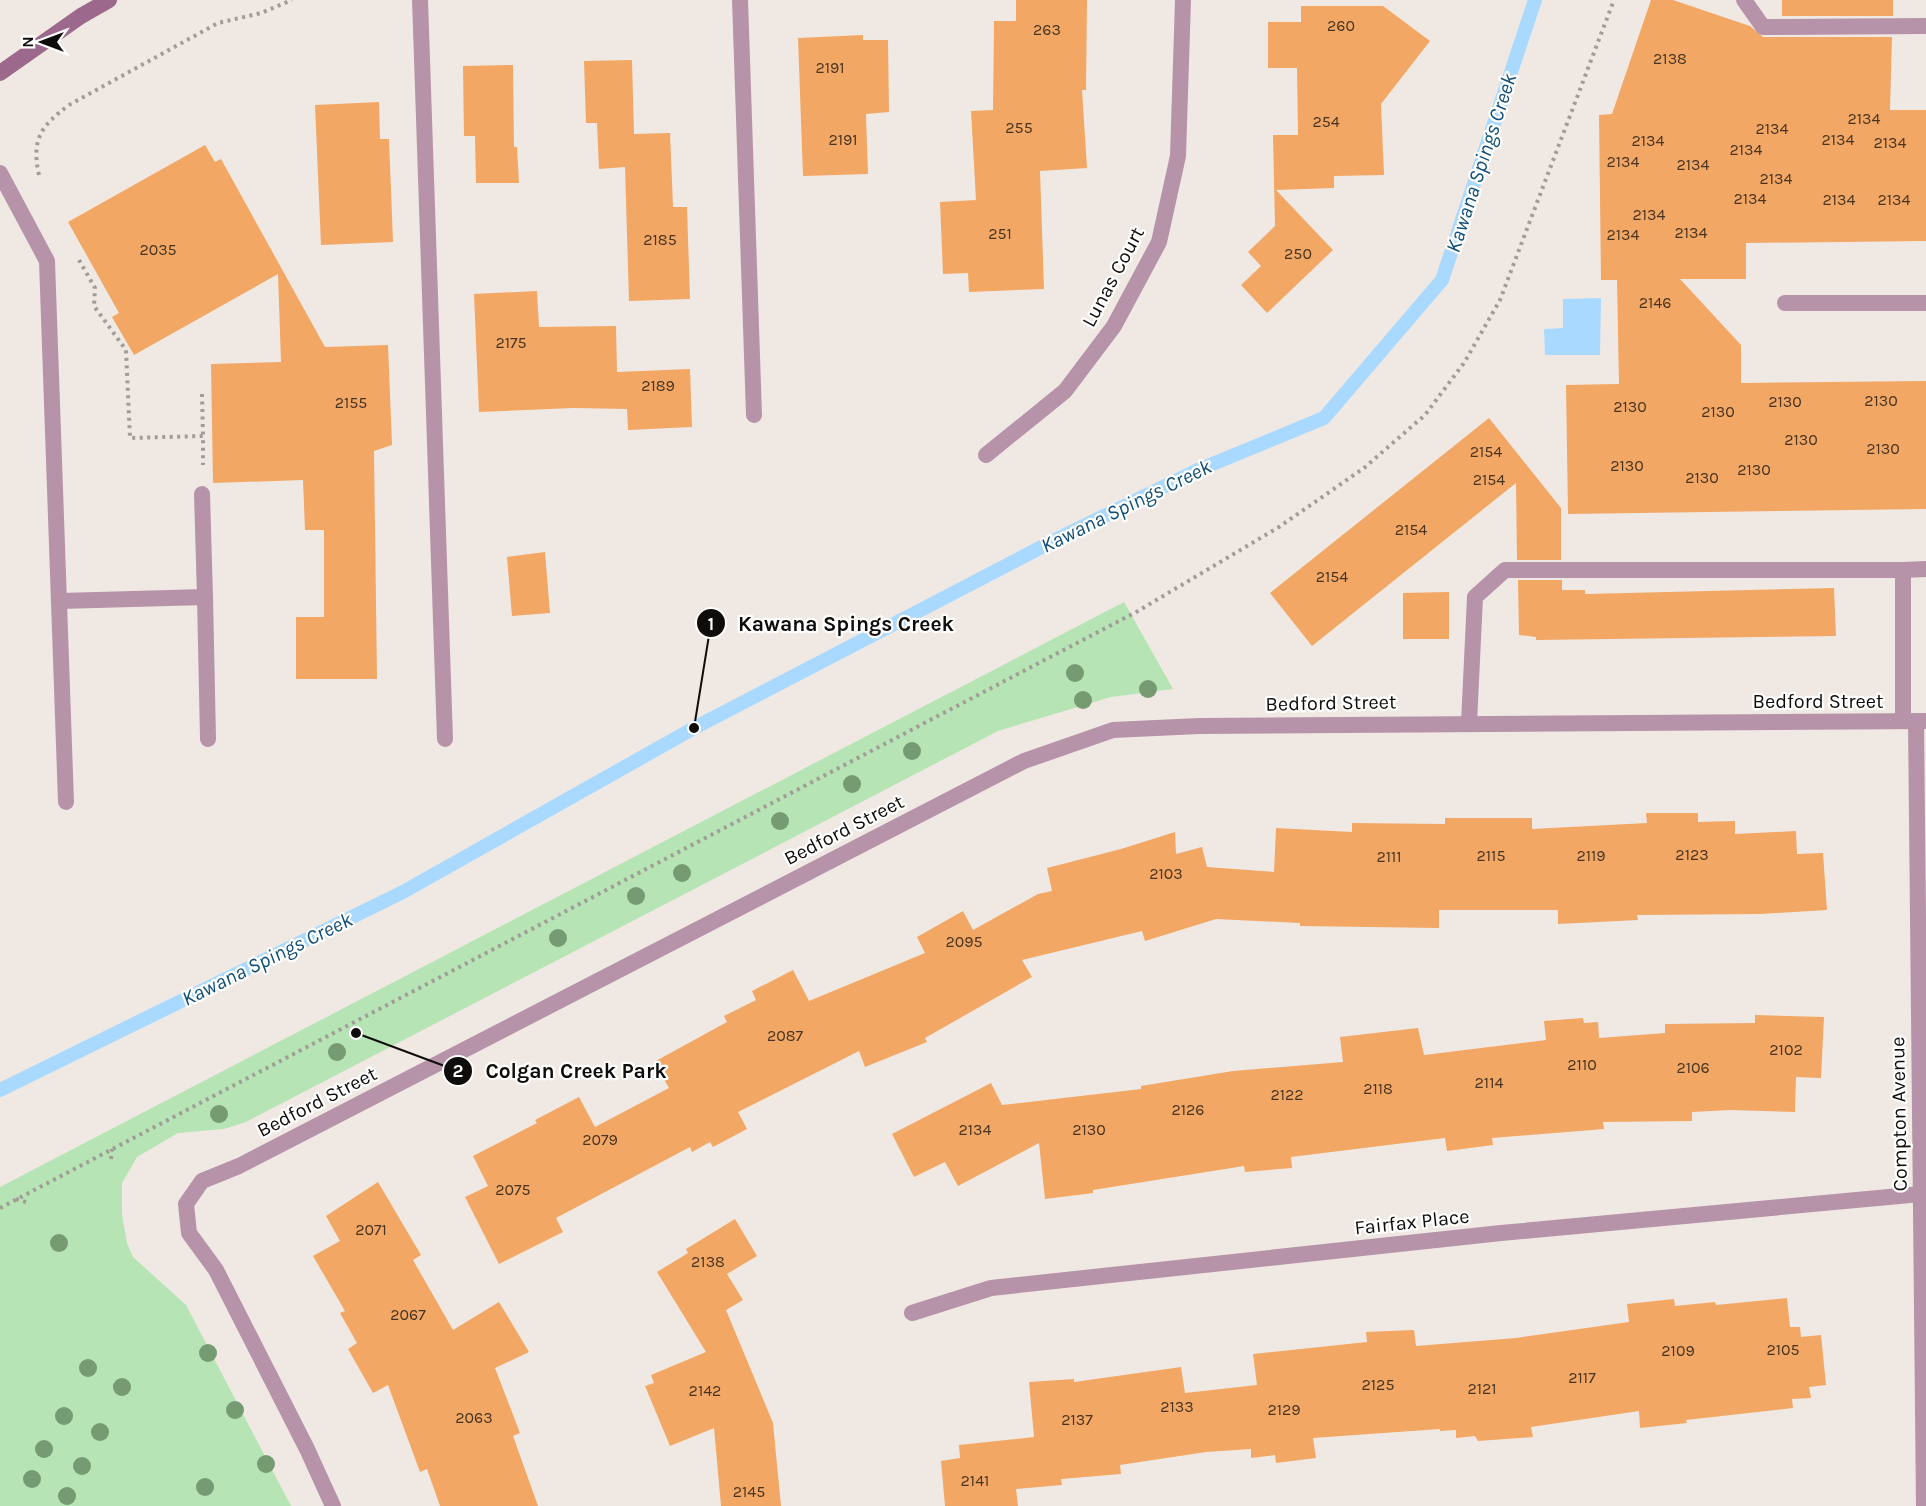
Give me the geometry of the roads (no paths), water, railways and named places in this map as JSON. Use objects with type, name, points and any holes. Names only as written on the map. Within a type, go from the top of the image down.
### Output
[{"type":"main road","points":[[0,73],[106,1]]},
{"type":"street","points":[[420,0],[446,739]]},
{"type":"street","points":[[740,0],[754,415]]},
{"type":"street","name":"Lunas Court","points":[[986,455],[1065,391],[1114,326],[1159,242],[1178,156],[1183,0]]},
{"type":"street","points":[[1744,0],[1763,27],[1926,26]]},
{"type":"street","points":[[0,173],[47,261],[66,802]]},
{"type":"street","points":[[1785,303],[1926,303]]},
{"type":"street","points":[[202,494],[208,739]]},
{"type":"street","points":[[1469,723],[1475,597],[1505,570],[1926,569]]},
{"type":"street","name":"Compton Avenue","points":[[1903,570],[1915,721],[1924,1506]]},
{"type":"street","points":[[60,601],[205,597]]},
{"type":"street","name":"Bedford Street","points":[[333,1506],[302,1438],[216,1269],[189,1233],[186,1204],[202,1181],[250,1160],[1024,761],[1113,730],[1199,726],[1915,721]]},
{"type":"street","name":"Fairfax Place","points":[[912,1313],[991,1288],[1489,1234],[1921,1194]]},
{"type":"water","points":[[1601,298],[1600,355],[1545,355],[1544,329],[1563,328],[1563,299]]},
{"type":"waterway","name":"Kawana Spings Creek","points":[[0,1090],[403,892],[694,728],[1057,539],[1198,470],[1324,418],[1442,280],[1535,0]]},
{"type":"place","name":"Kawana Spings Creek","points":[[694,728]]},
{"type":"place","name":"Colgan Creek Park","points":[[356,1033]]}]
